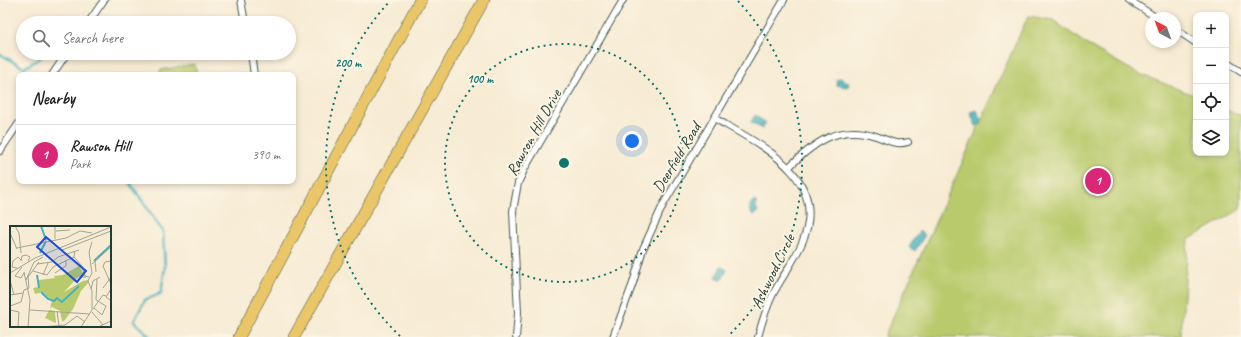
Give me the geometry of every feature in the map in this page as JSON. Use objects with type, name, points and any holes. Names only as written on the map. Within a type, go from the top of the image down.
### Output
[{"type":"highway","points":[[239,337],[420,0]]},
{"type":"highway","points":[[294,337],[484,0]]},
{"type":"street","points":[[93,16],[104,0]]},
{"type":"street","points":[[241,0],[244,16]]},
{"type":"street","name":"Rawson Hill Drive","points":[[516,337],[518,313],[513,211],[519,180],[623,0]]},
{"type":"street","name":"Deerfield Road","points":[[613,337],[633,282],[640,257],[665,200],[784,0]]},
{"type":"street","points":[[1129,0],[1148,12]]},
{"type":"street","points":[[1181,33],[1193,41]]},
{"type":"street","points":[[54,72],[62,60]]},
{"type":"street","points":[[252,60],[254,72]]},
{"type":"street","points":[[1229,64],[1241,72]]},
{"type":"street","name":"Ashwood Circle","points":[[714,118],[763,147],[781,160],[795,175],[806,196],[808,212],[807,227],[802,243],[767,306],[758,337]]},
{"type":"street","points":[[0,151],[16,127]]},
{"type":"street","points":[[788,166],[816,143],[837,134],[859,133],[874,135],[897,144],[908,142]]},
{"type":"green space","points":[[1028,16],[1053,20],[1086,44],[1137,73],[1193,95],[1193,156],[1229,156],[1229,111],[1241,115],[1241,209],[1188,240],[1181,337],[884,337]]},
{"type":"green space","points":[[195,64],[196,72],[160,72],[160,70]]},
{"type":"water","points":[[840,78],[848,82],[849,85],[847,87],[837,85],[836,80]]},
{"type":"water","points":[[977,110],[982,124],[976,126],[970,112]]},
{"type":"water","points":[[755,115],[766,123],[762,129],[751,122]]},
{"type":"water","points":[[753,201],[756,202],[756,208],[758,211],[755,215],[752,214],[750,208]]},
{"type":"water","points":[[919,231],[925,235],[915,251],[909,247]]},
{"type":"water","points":[[721,266],[727,270],[722,280],[716,277]]},
{"type":"waterway","points":[[0,54],[24,68],[37,60]]},
{"type":"waterway","points":[[131,184],[163,232],[165,268],[161,293],[145,300],[134,321],[150,337]]},
{"type":"place","name":"Rawson Hill","points":[[1098,181]]}]
